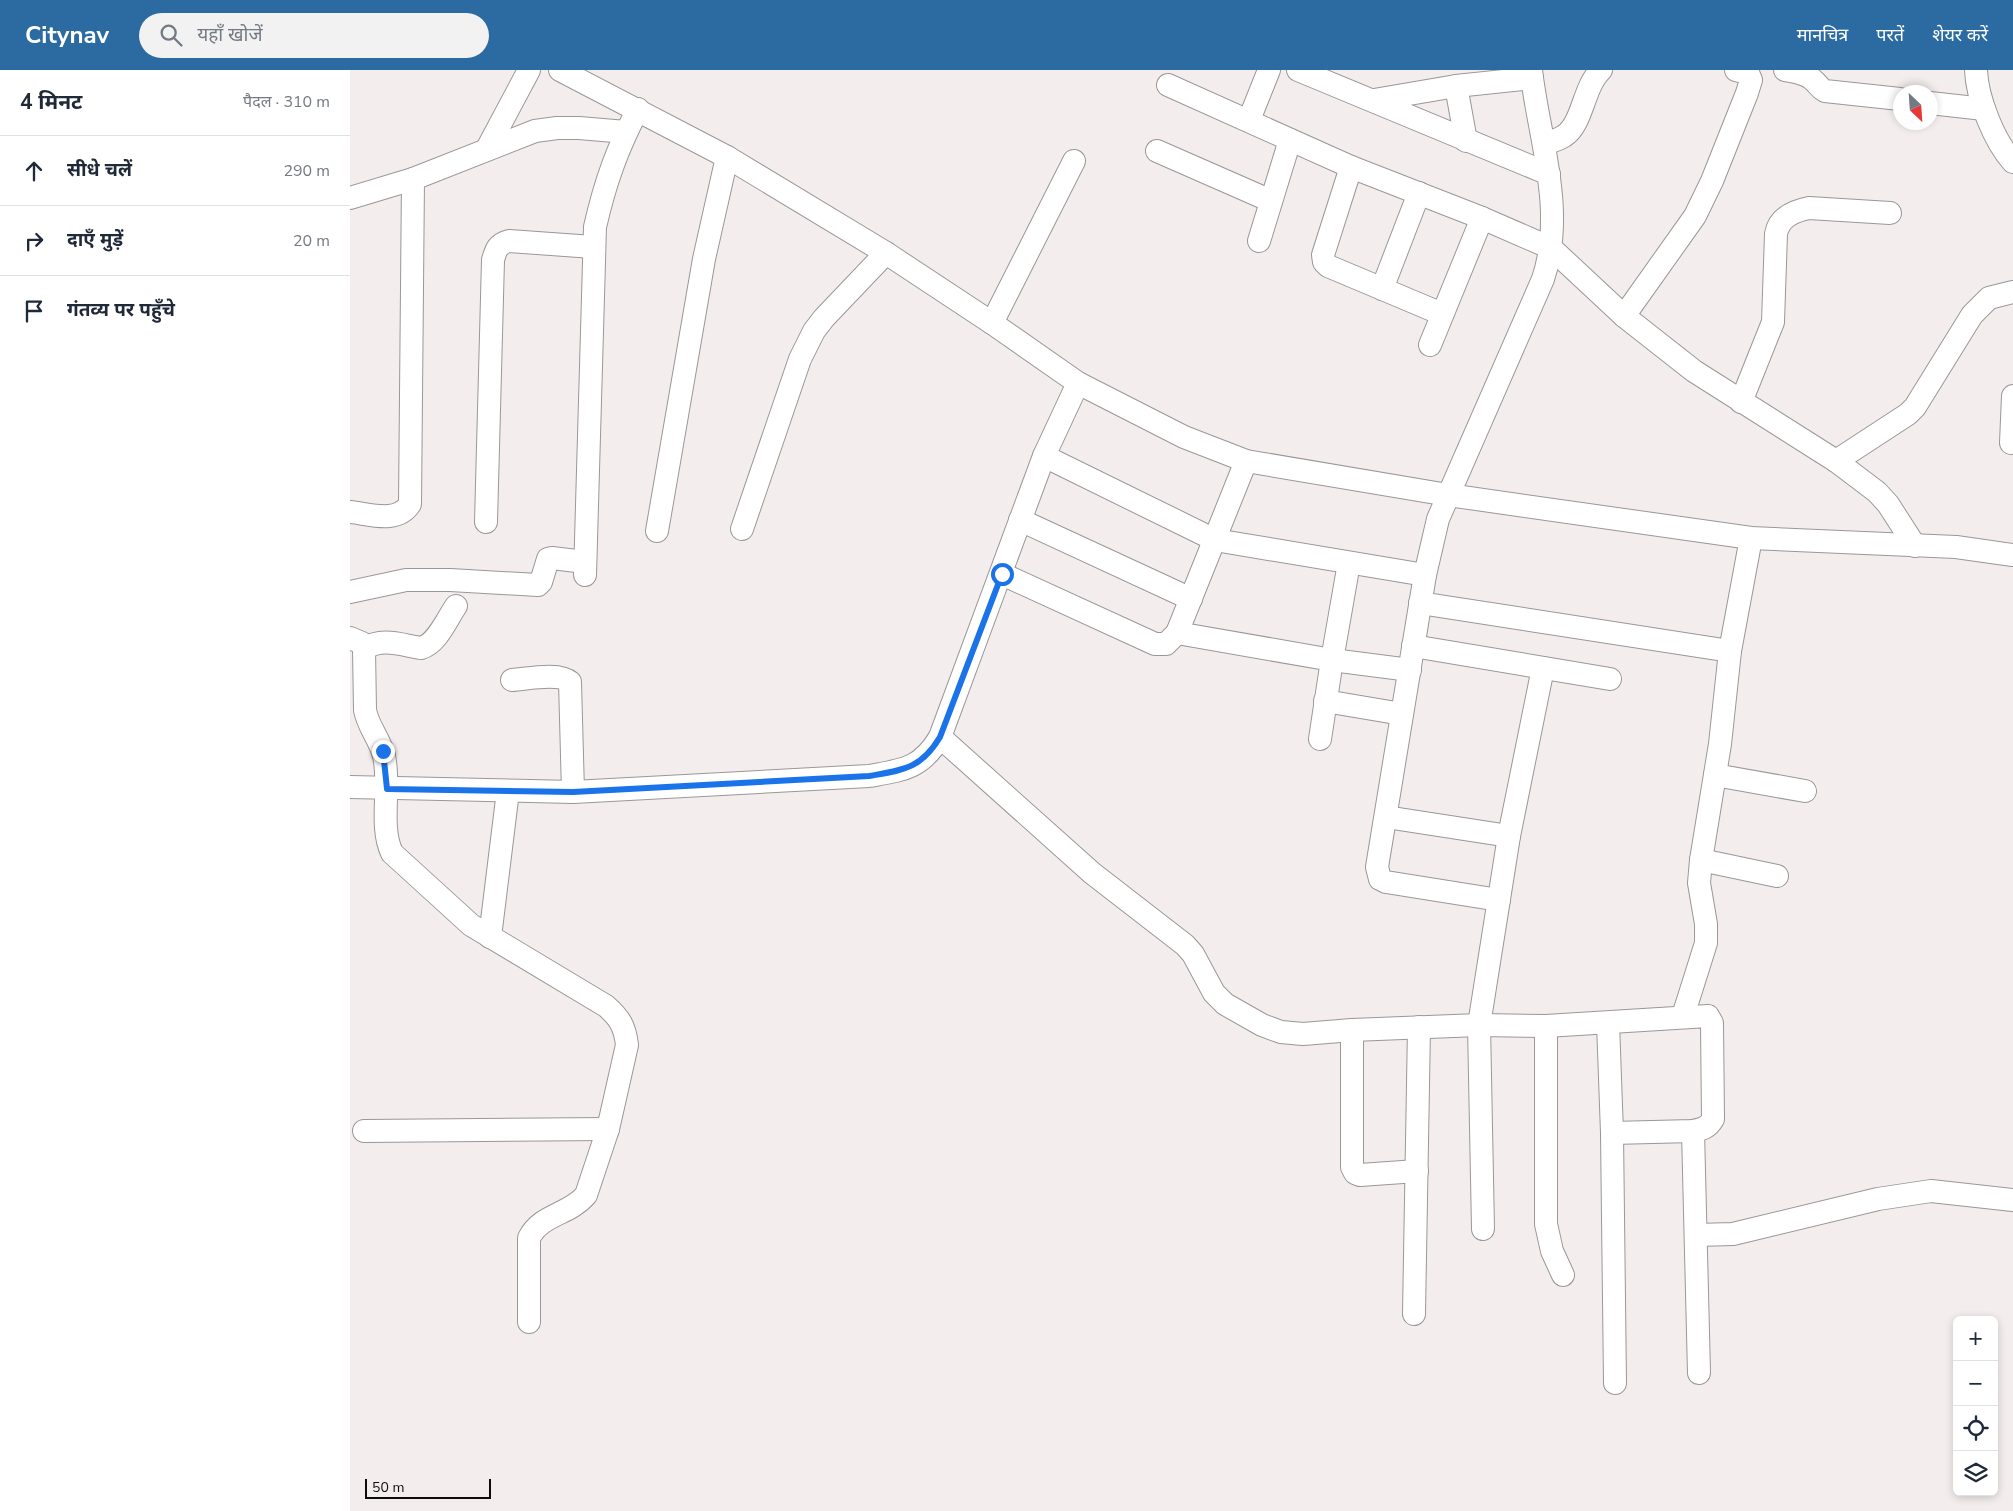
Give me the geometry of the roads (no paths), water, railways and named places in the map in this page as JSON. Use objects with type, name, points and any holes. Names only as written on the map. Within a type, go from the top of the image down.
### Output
[{"type":"street","points":[[487,149],[529,70]]},
{"type":"street","points":[[1249,120],[1269,70]]},
{"type":"street","points":[[1298,70],[1337,77],[1374,100],[1466,141],[1549,174]]},
{"type":"street","points":[[1545,144],[1559,139],[1570,131],[1592,81],[1600,70]]},
{"type":"street","points":[[1624,316],[1683,235],[1705,198],[1751,80],[1748,73],[1736,70]]},
{"type":"street","points":[[1785,70],[1808,76],[1813,79],[1820,89],[1825,91],[1893,98]]},
{"type":"street","points":[[1976,70],[1976,81],[1984,109],[2000,146],[2013,162]]},
{"type":"street","points":[[570,72],[727,157],[886,253],[1078,383],[1184,437],[1246,461],[1448,495],[1751,538],[1956,548],[2013,555]]},
{"type":"street","points":[[1374,100],[1531,74],[1545,144],[1549,174],[1551,248],[1543,279],[1438,518],[1420,603],[1377,867],[1380,879],[1386,882],[1499,900]]},
{"type":"street","points":[[1168,85],[1249,120],[1351,168],[1482,218],[1551,248],[1624,316],[1694,371],[1836,461],[1877,492],[1888,504],[1915,546]]},
{"type":"street","points":[[1456,86],[1466,141]]},
{"type":"street","points":[[1938,104],[1984,109]]},
{"type":"street","points":[[350,592],[391,582],[426,579],[538,585],[541,582],[548,559],[552,558],[585,569],[595,227],[606,180],[638,109]]},
{"type":"street","points":[[350,198],[413,178],[535,131],[556,128],[626,132]]},
{"type":"street","points":[[1259,241],[1290,140]]},
{"type":"street","points":[[1157,151],[1271,201]]},
{"type":"street","points":[[657,531],[708,235],[727,157]]},
{"type":"street","points":[[992,323],[1074,161]]},
{"type":"street","points":[[1351,168],[1323,255],[1324,262],[1328,266],[1442,314]]},
{"type":"street","points":[[350,512],[392,517],[400,514],[410,504],[413,178]]},
{"type":"street","points":[[1382,289],[1419,193]]},
{"type":"street","points":[[1741,402],[1774,322],[1777,226],[1782,220],[1800,210],[1809,208],[1890,214]]},
{"type":"street","points":[[1430,345],[1482,218]]},
{"type":"street","points":[[486,522],[493,260],[496,249],[502,243],[509,241],[593,247]]},
{"type":"street","points":[[742,529],[800,359],[807,344],[824,318],[886,253]]},
{"type":"street","points":[[1836,461],[1908,414],[1976,310],[1989,298],[2013,292]]},
{"type":"street","points":[[350,787],[573,792],[869,776],[900,770],[917,763],[931,752],[940,737],[1002,574],[1044,456],[1078,383]]},
{"type":"street","points":[[2011,443],[2013,396]]},
{"type":"street","points":[[1044,456],[1215,540],[1349,564],[1425,575]]},
{"type":"street","points":[[1002,574],[1155,644],[1166,644],[1177,633],[1246,461]]},
{"type":"street","points":[[1020,520],[1191,599]]},
{"type":"street","points":[[1683,1016],[1706,943],[1706,924],[1699,883],[1701,860],[1715,775],[1730,651],[1751,538]]},
{"type":"street","points":[[1320,738],[1349,564]]},
{"type":"street","points":[[1420,603],[1730,651]]},
{"type":"street","points":[[456,606],[433,642],[427,646],[421,648],[379,642],[357,643],[367,719],[383,751],[387,789],[387,836],[392,853],[456,912],[490,937],[606,1006],[617,1015],[622,1023],[627,1045],[608,1130],[586,1196],[569,1210],[543,1221],[534,1229],[529,1238],[528,1322]]},
{"type":"street","points":[[1177,633],[1332,660],[1410,670]]},
{"type":"street","points":[[1413,646],[1610,679]]},
{"type":"street","points":[[1483,1229],[1479,1025],[1509,836],[1544,668]]},
{"type":"street","points":[[512,680],[557,676],[566,678],[570,682],[573,792]]},
{"type":"street","points":[[1325,701],[1402,714]]},
{"type":"street","points":[[940,737],[1092,873],[1185,945],[1193,954],[1214,993],[1225,1004],[1262,1026],[1281,1032],[1303,1034],[1479,1025],[1546,1026],[1608,1023],[1683,1016],[1708,1016],[1712,1023],[1712,1119],[1710,1125],[1693,1131],[1612,1133]]},
{"type":"street","points":[[1715,775],[1805,792]]},
{"type":"street","points":[[490,937],[508,791]]},
{"type":"street","points":[[1386,817],[1509,836]]},
{"type":"street","points":[[1701,860],[1776,876]]},
{"type":"street","points":[[1608,1023],[1612,1133],[1615,1383]]},
{"type":"street","points":[[1546,1026],[1546,1224],[1552,1251],[1563,1275]]},
{"type":"street","points":[[1414,1314],[1419,1028]]},
{"type":"street","points":[[1352,1030],[1352,1167],[1355,1173],[1360,1175],[1416,1171]]},
{"type":"street","points":[[364,1131],[608,1130]]},
{"type":"street","points":[[1693,1131],[1699,1373]]},
{"type":"street","points":[[1697,1235],[1733,1234],[1878,1199],[1932,1191],[2013,1200]]}]
